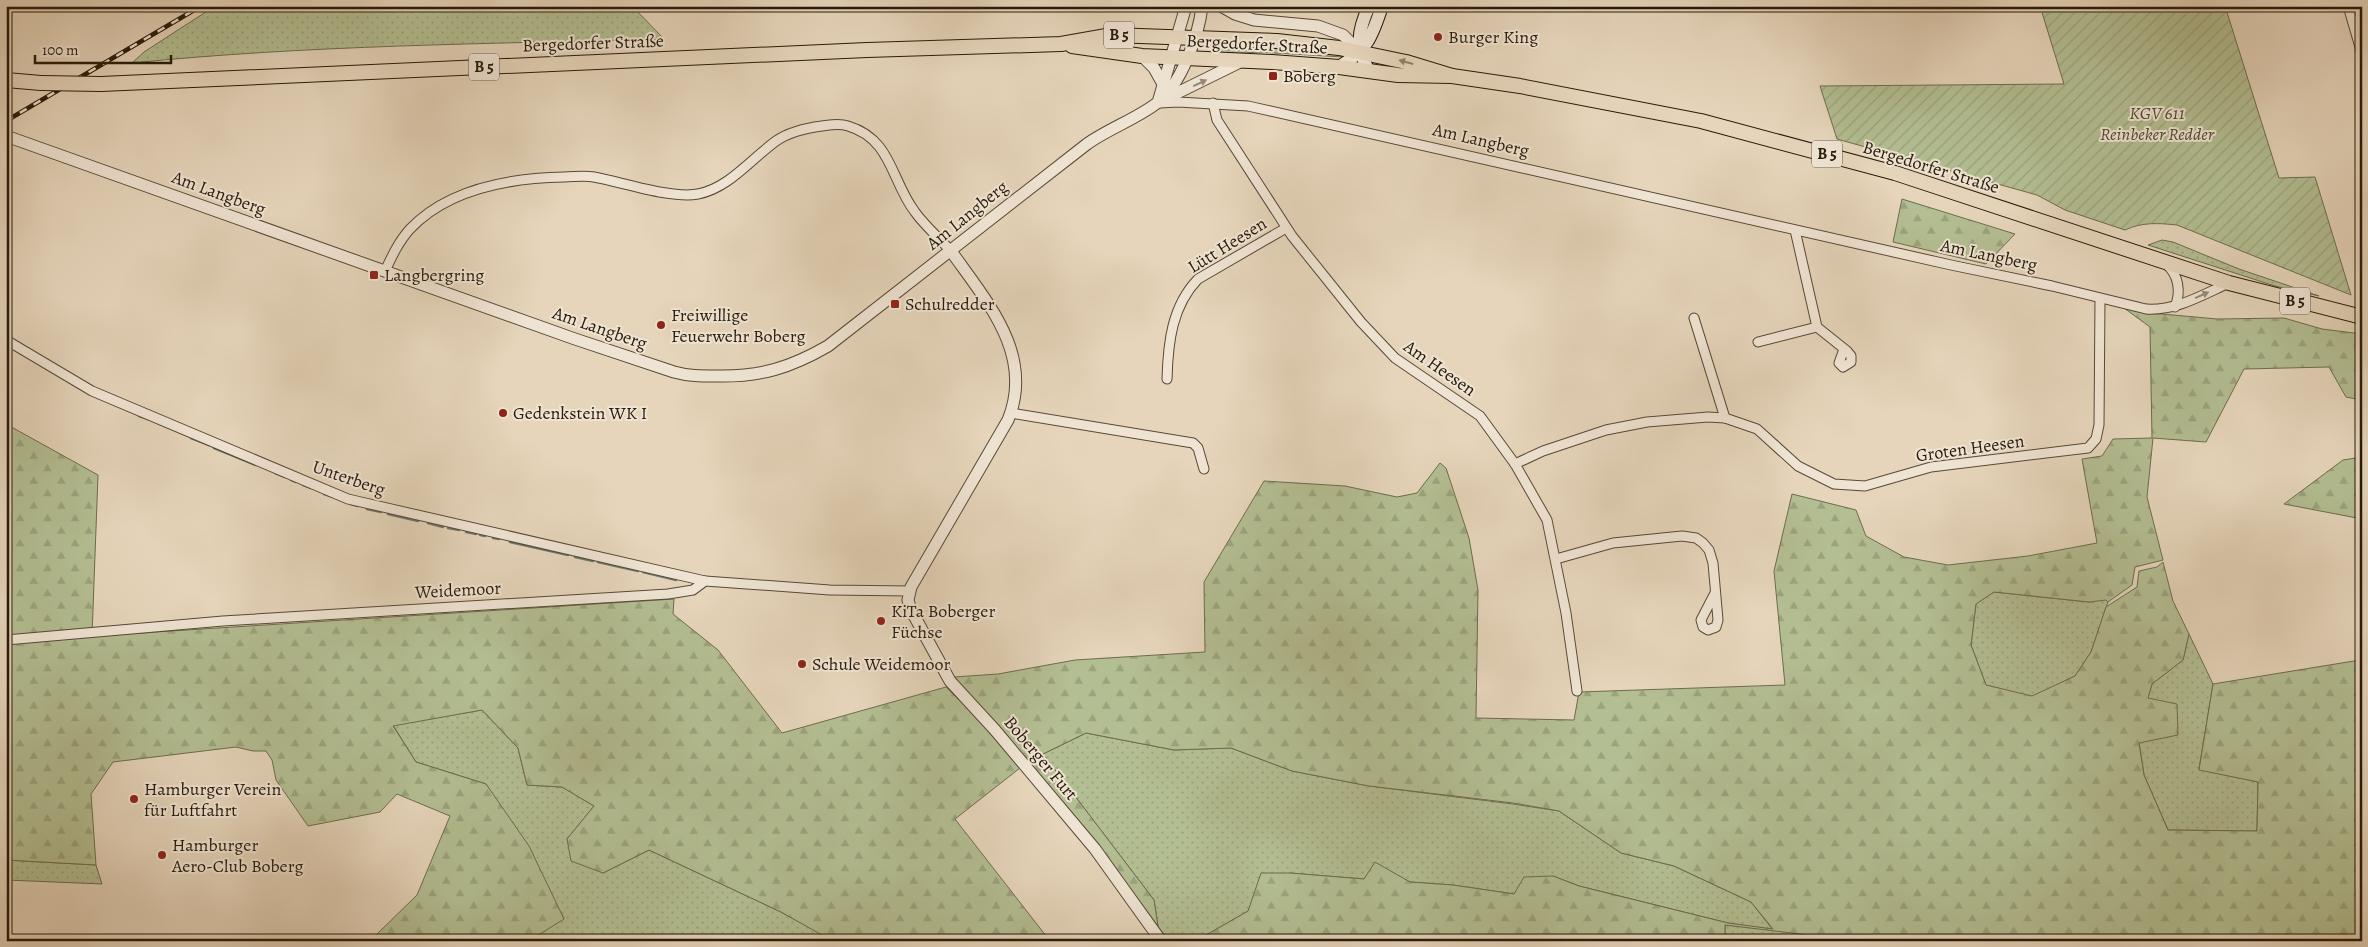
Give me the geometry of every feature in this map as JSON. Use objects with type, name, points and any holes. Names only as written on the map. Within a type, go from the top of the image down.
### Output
[{"type":"main road","points":[[1369,6],[1361,30],[1360,52],[1369,70]]},
{"type":"main road","points":[[1338,67],[1351,60],[1371,38],[1382,6]]},
{"type":"main road","name":"Bergedorfer Straße","points":[[6,80],[41,83],[101,84],[868,50],[1061,44],[1112,35],[1277,41],[1360,52],[1406,62],[1452,76]]},
{"type":"main road","name":"Bergedorfer Straße","points":[[1061,44],[1142,56],[1338,67],[1398,75],[1452,76],[1520,86],[1692,120],[1767,138],[1895,174],[2229,283],[2362,317]]},
{"type":"street","points":[[1157,103],[1186,6]]},
{"type":"street","name":"Am Langberg","points":[[7,136],[567,336],[687,376],[744,377],[781,369],[828,346],[1087,144],[1104,132],[1157,103],[1180,75],[1200,22],[1202,6]]},
{"type":"street","points":[[1221,6],[1235,14],[1254,20],[1297,22],[1325,28],[1343,35],[1360,52]]},
{"type":"street","points":[[2348,6],[2362,54]]},
{"type":"street","points":[[1142,56],[1154,68],[1163,84]]},
{"type":"street","points":[[1157,103],[1242,61]]},
{"type":"street","name":"Am Langberg","points":[[1157,103],[1213,103],[1257,108],[1795,230],[2052,286],[2146,309],[2159,310],[2175,307],[2229,283]]},
{"type":"street","name":"Am Heesen","points":[[1213,103],[1217,120],[1306,256],[1386,350],[1480,416],[1515,464],[1547,520],[1556,559],[1576,691]]},
{"type":"street","points":[[385,271],[399,243],[420,220],[455,199],[484,188],[532,178],[591,176],[680,195],[698,194],[717,187],[730,179],[777,140],[803,129],[834,124],[847,125],[866,133],[882,147],[914,212],[951,251],[997,316],[1007,337],[1016,378],[1016,397],[1011,413],[910,591]]},
{"type":"street","name":"Lütt Heesen","points":[[1167,379],[1168,359],[1176,310],[1187,291],[1198,279],[1286,228]]},
{"type":"street","points":[[1795,230],[1817,327],[1844,349]]},
{"type":"street","points":[[2163,261],[2171,268],[2178,286],[2179,296],[2175,307]]},
{"type":"street","name":"Groten Heesen","points":[[1515,464],[1557,446],[1606,430],[1647,422],[1708,417],[1725,418],[1757,428],[1798,466],[1834,484],[1865,486],[1931,467],[2088,448],[2096,439],[2099,425],[2100,299]]},
{"type":"street","points":[[1694,318],[1725,418]]},
{"type":"street","points":[[1758,342],[1817,327]]},
{"type":"street","name":"Unterberg","points":[[6,340],[92,391],[348,498],[705,581]]},
{"type":"street","points":[[1011,413],[1193,443],[1198,448],[1204,469]]},
{"type":"street","points":[[1556,559],[1613,543],[1673,536],[1696,538],[1706,546],[1711,556],[1716,593]]},
{"type":"street","name":"Weidemoor","points":[[6,640],[223,621],[668,594],[693,590],[705,581],[830,590],[910,591]]},
{"type":"street","name":"Boberger Furt","points":[[910,591],[908,600],[911,610],[950,681],[995,730],[1095,849],[1161,941]]},
{"type":"green space","points":[[215,6],[632,6],[664,39],[331,49],[265,52],[132,63],[144,52]]},
{"type":"green space","name":"KGV 611 Reinbeker Redder","points":[[2040,6],[2225,6],[2279,178],[2315,177],[2351,295],[2177,225],[2150,224],[2125,230],[2065,210],[2037,195],[1837,139],[1820,86],[2064,84]]},
{"type":"green space","points":[[1274,48],[1343,55],[1343,57],[1258,52],[1216,55],[1216,49],[1253,51]]},
{"type":"green space","points":[[1902,199],[2015,234],[1986,264],[1893,242]]},
{"type":"green space","points":[[2162,240],[2173,242],[2239,269],[2319,296],[2275,286],[2148,245]]},
{"type":"green space","points":[[2124,308],[2217,319],[2284,318],[2322,329],[2362,334],[2362,400],[2346,397],[2329,367],[2244,369],[2206,442],[2153,438],[2147,497],[2163,560],[2135,567],[2132,585],[2108,602],[2106,600],[2089,602],[1994,592],[1976,604],[1971,645],[1986,685],[2032,696],[2075,676],[2091,652],[2106,607],[2137,587],[2139,571],[2157,567],[2163,562],[2173,601],[2189,634],[2183,660],[2152,684],[2148,698],[2177,704],[2178,735],[2139,743],[2144,775],[2168,830],[2257,831],[2258,782],[2199,770],[2213,684],[2360,660],[2362,664],[2362,941],[1888,941],[1871,935],[1808,935],[1725,925],[1725,941],[1196,941],[1248,911],[1261,873],[1290,873],[1364,879],[1375,862],[1410,882],[1453,885],[1514,894],[1524,877],[1553,876],[1579,886],[1728,923],[1773,929],[1751,902],[1674,866],[1621,853],[1559,811],[1513,803],[1369,786],[1292,771],[1231,748],[1174,750],[1086,733],[1043,754],[1154,900],[1158,926],[1099,847],[954,677],[998,674],[1075,660],[1205,652],[1204,582],[1264,481],[1345,486],[1397,497],[1417,493],[1440,463],[1446,468],[1469,538],[1478,590],[1476,718],[1574,720],[1579,692],[1785,685],[1774,571],[1792,494],[1856,510],[1866,536],[1904,557],[1948,565],[2028,556],[2097,543],[2082,459],[2102,456],[2113,439],[2152,438],[2150,327]]},
{"type":"green space","points":[[6,424],[98,475],[92,636],[674,599],[673,614],[718,650],[782,733],[946,687],[990,731],[1020,768],[955,819],[1050,941],[819,941],[822,935],[781,912],[649,850],[603,873],[571,861],[567,839],[594,806],[562,787],[527,785],[518,748],[482,710],[393,726],[416,762],[486,784],[529,846],[564,919],[529,941],[384,941],[376,935],[417,895],[450,816],[397,794],[380,812],[308,826],[276,780],[272,760],[266,751],[253,751],[236,747],[113,762],[91,794],[96,865],[6,860]]},
{"type":"green space","points":[[2362,457],[2362,519],[2284,504],[2343,460]]},
{"type":"green space","points":[[1994,592],[2089,602],[2106,599],[2108,602],[2091,652],[2075,676],[2032,697],[1986,685],[1971,645],[1976,603]]},
{"type":"green space","points":[[2189,634],[2213,684],[2199,769],[2258,782],[2257,831],[2168,830],[2144,775],[2139,742],[2178,734],[2148,698],[2152,684],[2183,660]]},
{"type":"green space","points":[[482,710],[518,748],[527,785],[562,787],[594,806],[567,839],[603,873],[649,850],[781,912],[823,935],[819,941],[529,941],[564,918],[486,784],[416,762],[393,725]]},
{"type":"green space","points":[[1086,733],[1174,750],[1231,748],[1292,771],[1369,786],[1559,811],[1621,853],[1674,866],[1751,902],[1773,930],[1808,935],[1871,935],[1888,941],[1725,941],[1725,925],[1768,929],[1728,923],[1579,886],[1553,876],[1514,894],[1453,885],[1410,882],[1375,863],[1364,879],[1290,873],[1248,911],[1196,941],[1168,941],[1158,926],[1154,900],[1043,754]]},
{"type":"green space","points":[[6,860],[96,865],[102,884],[6,880]]},
{"type":"waterway","points":[[139,416],[148,419]]},
{"type":"waterway","points":[[191,438],[209,445]]},
{"type":"waterway","points":[[214,448],[256,465]]},
{"type":"waterway","points":[[275,473],[285,477]]},
{"type":"waterway","points":[[291,480],[296,482]]},
{"type":"waterway","points":[[303,485],[311,488]]},
{"type":"waterway","points":[[324,494],[333,497]]},
{"type":"waterway","points":[[350,504],[358,506]]},
{"type":"waterway","points":[[367,509],[381,512]]},
{"type":"waterway","points":[[388,514],[418,521]]},
{"type":"waterway","points":[[428,523],[443,527]]},
{"type":"waterway","points":[[448,528],[459,530]]},
{"type":"waterway","points":[[466,532],[476,534]]},
{"type":"waterway","points":[[480,535],[485,536]]},
{"type":"waterway","points":[[493,538],[499,539]]},
{"type":"waterway","points":[[510,542],[568,555]]},
{"type":"waterway","points":[[575,557],[593,561]]},
{"type":"waterway","points":[[598,562],[638,571]]},
{"type":"waterway","points":[[643,572],[676,580]]},
{"type":"railway","points":[[6,121],[201,6]]},
{"type":"place","name":"Burger King","points":[[1438,37]]},
{"type":"place","name":"Boberg","points":[[1273,76]]},
{"type":"place","name":"Langbergring","points":[[374,275]]},
{"type":"place","name":"Schulredder","points":[[895,304]]},
{"type":"place","name":"Freiwillige Feuerwehr Boberg","points":[[661,325]]},
{"type":"place","name":"Gedenkstein WK I","points":[[503,413]]},
{"type":"place","name":"KiTa Boberger Füchse","points":[[881,621]]},
{"type":"place","name":"Schule Weidemoor","points":[[802,664]]},
{"type":"place","name":"Hamburger Verein für Luftfahrt","points":[[134,799]]},
{"type":"place","name":"Hamburger Aero-Club Boberg","points":[[162,855]]}]
